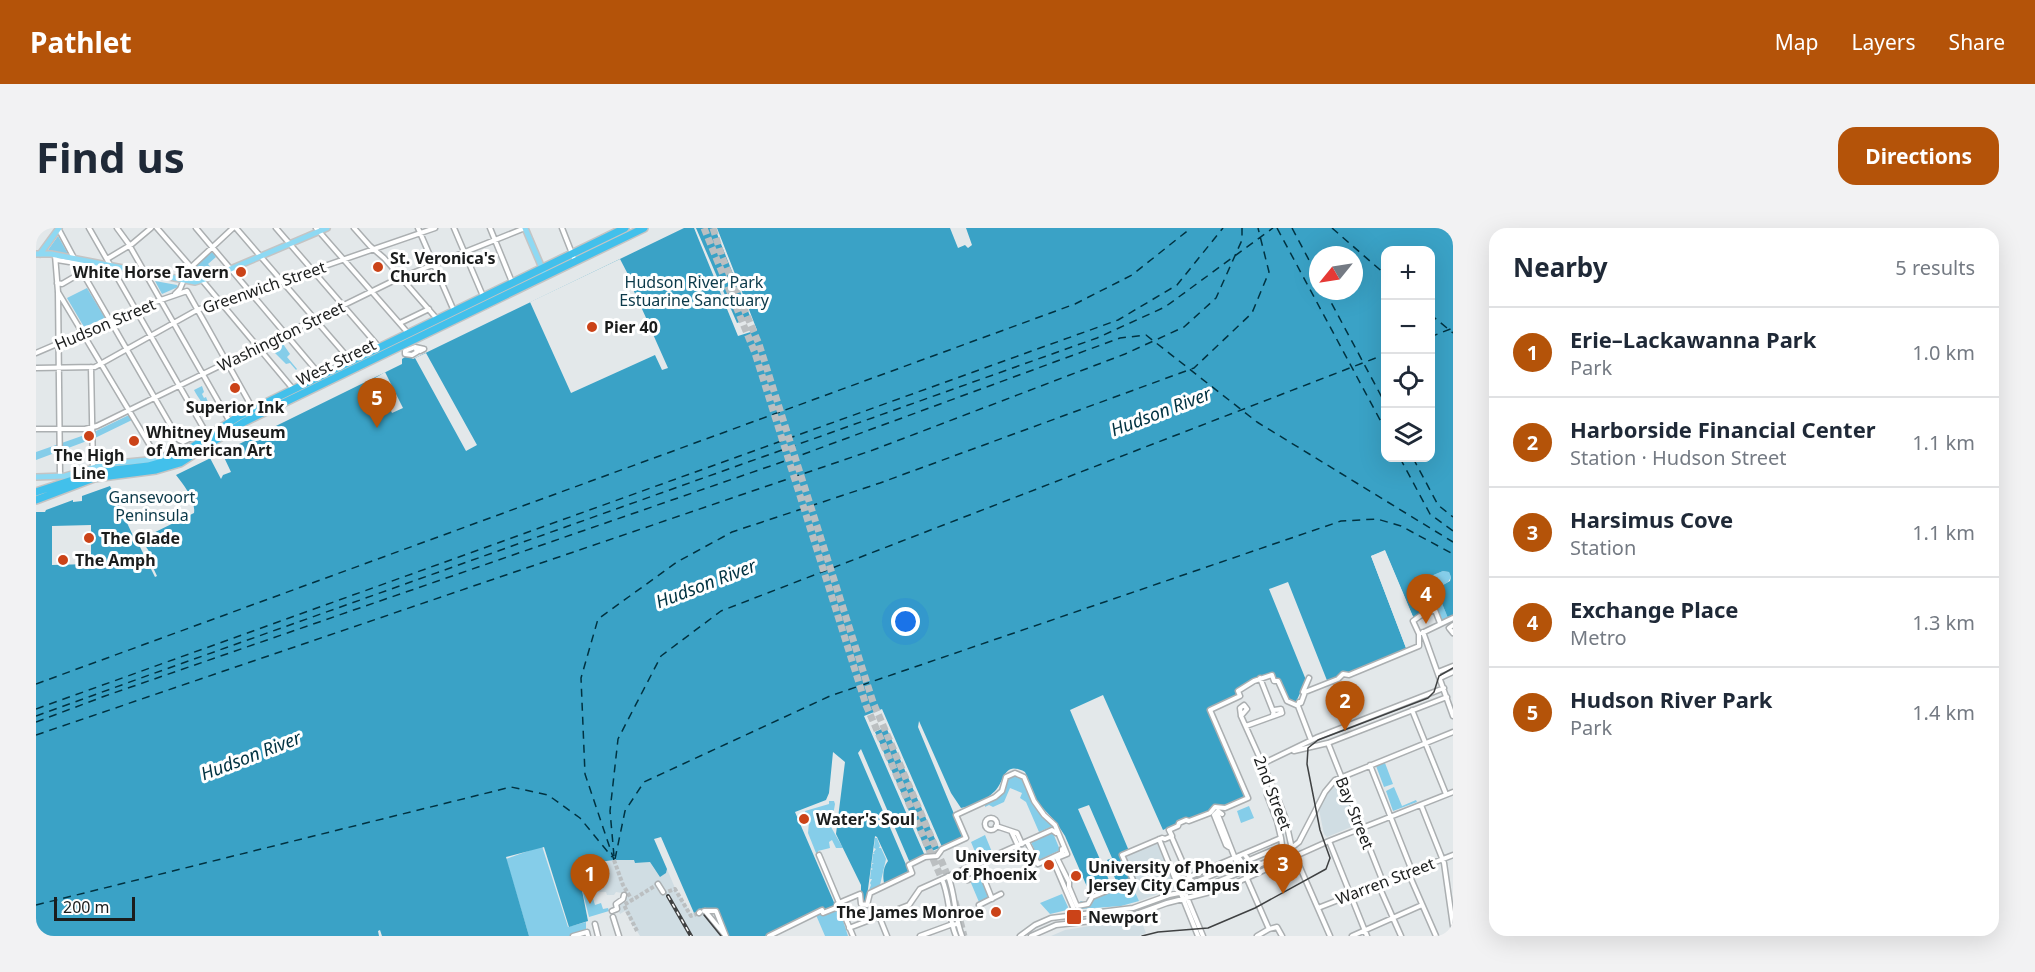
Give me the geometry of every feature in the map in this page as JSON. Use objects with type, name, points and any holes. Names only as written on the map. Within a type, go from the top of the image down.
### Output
[{"type":"highway","name":"West Street","points":[[36,500],[102,476],[165,468],[180,463],[244,422],[544,272],[626,228]]},
{"type":"highway","name":"West Street","points":[[573,257],[644,228]]},
{"type":"highway","name":"West Street","points":[[36,492],[97,472],[158,464],[185,453],[230,422],[254,409],[513,282],[544,272]]},
{"type":"main road","points":[[58,228],[38,254],[93,265],[108,264],[184,280],[202,280],[290,244],[317,230],[327,228]]},
{"type":"main road","points":[[525,228],[544,272]]},
{"type":"main road","points":[[36,477],[60,476],[106,464],[158,459],[175,451],[198,452]]},
{"type":"street","points":[[58,228],[179,441],[183,442],[203,432],[204,429],[89,228]]},
{"type":"street","points":[[117,228],[130,245],[230,422]]},
{"type":"street","points":[[108,264],[151,228]]},
{"type":"street","points":[[157,228],[191,267]]},
{"type":"street","points":[[196,228],[321,376]]},
{"type":"street","points":[[235,228],[351,361]]},
{"type":"street","name":"Hudson Street","points":[[175,294],[180,290],[191,267],[235,228]]},
{"type":"street","points":[[276,228],[379,347]]},
{"type":"street","points":[[354,228],[437,319]]},
{"type":"street","name":"Greenwich Street","points":[[91,367],[197,310],[373,249],[419,230],[435,228]]},
{"type":"street","points":[[454,228],[483,297]]},
{"type":"street","points":[[490,228],[513,282]]},
{"type":"street","name":"Washington Street","points":[[36,429],[92,428],[401,277],[525,228]]},
{"type":"street","points":[[562,228],[573,257]]},
{"type":"street","points":[[317,230],[408,333]]},
{"type":"street","points":[[419,230],[454,311]]},
{"type":"street","points":[[56,258],[60,476]]},
{"type":"street","points":[[57,283],[62,284],[93,265]]},
{"type":"street","points":[[202,280],[293,390]]},
{"type":"street","name":"Hudson Street","points":[[36,353],[175,294],[187,291],[197,310]]},
{"type":"street","points":[[58,292],[158,459]]},
{"type":"street","points":[[400,323],[429,309]]},
{"type":"street","points":[[197,310],[254,409]]},
{"type":"street","points":[[415,347],[424,349],[420,351],[416,349],[417,352],[412,355],[405,354],[405,351],[415,347]]},
{"type":"street","points":[[36,368],[91,367],[93,468]]},
{"type":"street","points":[[1440,623],[1435,610],[1413,621],[1425,639],[1453,716]]},
{"type":"street","points":[[1421,633],[1439,626],[1440,623],[1452,622],[1449,630],[1453,633]]},
{"type":"street","points":[[1299,704],[1305,692],[1338,679],[1343,674],[1349,675],[1419,646],[1421,633]]},
{"type":"street","points":[[1438,672],[1453,666]]},
{"type":"street","points":[[1440,678],[1453,672]]},
{"type":"street","points":[[769,936],[822,910],[823,913],[838,907],[837,904],[860,894],[861,904],[867,905],[870,893],[912,873],[909,865],[925,857],[937,856],[942,849],[966,838],[956,815],[995,797],[1002,791],[1005,778],[1018,773],[1025,778],[1034,801],[1055,825],[1067,854],[1057,858],[1067,877],[1077,906],[1089,903],[1092,897],[1133,880],[1122,855],[1159,839],[1172,836],[1169,830],[1178,826],[1179,823],[1218,812],[1248,798],[1210,710],[1240,696],[1238,691],[1260,678],[1272,675],[1274,681],[1278,681],[1287,701],[1299,704]]},
{"type":"street","points":[[1246,726],[1273,713],[1260,678]]},
{"type":"street","points":[[1309,678],[1298,706],[1311,740]]},
{"type":"street","points":[[1262,764],[1311,740],[1444,688]]},
{"type":"street","points":[[1290,752],[1328,743],[1447,697]]},
{"type":"street","points":[[1412,710],[1446,794]]},
{"type":"street","name":"2nd Street","points":[[1241,716],[1285,816],[1292,849],[1330,936]]},
{"type":"street","points":[[1020,936],[1046,919],[1133,908],[1199,889],[1281,856],[1299,842],[1325,792],[1340,777],[1453,732]]},
{"type":"street","name":"Bay Street","points":[[1328,743],[1401,936]]},
{"type":"street","points":[[1370,765],[1422,905],[1436,936]]},
{"type":"street","points":[[1031,936],[1056,925],[1128,917],[1222,889],[1329,841],[1453,792]]},
{"type":"street","points":[[1244,854],[1248,860],[1254,859],[1282,845],[1277,821],[1267,795]]},
{"type":"street","points":[[1421,805],[1442,859],[1453,926]]},
{"type":"street","points":[[1218,812],[1226,845],[1229,847]]},
{"type":"street","points":[[1218,812],[1236,857],[1246,868],[1244,872],[1269,929]]},
{"type":"street","points":[[996,826],[1012,832],[1020,845]]},
{"type":"street","points":[[849,928],[910,904],[918,890],[948,876],[1027,842],[1054,831],[1063,852],[1037,863],[1027,842]]},
{"type":"street","points":[[1172,838],[1193,882],[1230,868],[1232,865],[1230,860]]},
{"type":"street","points":[[1189,877],[1281,838]]},
{"type":"street","points":[[1159,839],[1172,867],[1176,870],[1198,936]]},
{"type":"street","points":[[1329,841],[1367,936]]},
{"type":"street","points":[[819,855],[853,936]]},
{"type":"street","name":"Warren Street","points":[[1318,908],[1453,855]]},
{"type":"street","points":[[1052,858],[1076,914]]},
{"type":"street","points":[[970,867],[972,878],[982,874],[992,899]]},
{"type":"street","points":[[948,876],[962,936]]},
{"type":"street","points":[[942,879],[947,894],[951,924],[956,936]]},
{"type":"street","points":[[658,884],[663,892]]},
{"type":"street","points":[[978,905],[1001,894]]},
{"type":"street","points":[[619,936],[614,910],[616,904],[624,898]]},
{"type":"street","points":[[1185,899],[1203,936]]},
{"type":"street","points":[[1352,936],[1422,905]]},
{"type":"street","points":[[716,911],[726,936],[702,912],[716,911]]},
{"type":"street","points":[[879,916],[887,936]]},
{"type":"street","points":[[595,924],[598,936]]},
{"type":"street","points":[[920,936],[951,924],[958,924]]},
{"type":"street","points":[[1257,936],[1276,927],[1282,936]]},
{"type":"street","points":[[573,936],[588,934]]},
{"type":"shaded area","points":[[58,236],[68,254],[48,250]]},
{"type":"shaded area","points":[[212,252],[216,257],[208,264],[214,271],[196,278],[189,277],[189,272]]},
{"type":"shaded area","points":[[155,281],[177,285],[178,287],[162,294]]},
{"type":"shaded area","points":[[87,288],[105,318],[84,327],[67,298]]},
{"type":"shaded area","points":[[282,339],[281,341],[290,354],[287,357],[296,370],[290,363],[286,364],[269,347],[272,346],[276,351],[281,346],[278,343]]},
{"type":"shaded area","points":[[202,386],[204,392],[202,394],[204,398],[206,397],[212,412],[217,410],[218,413],[210,416],[194,390]]},
{"type":"shaded area","name":"The High Line","points":[[129,415],[132,420],[95,438],[36,460],[36,452],[96,431]]},
{"type":"shaded area","points":[[1443,571],[1449,572],[1451,577],[1448,582],[1436,589],[1448,618],[1441,621],[1424,579]]},
{"type":"shaded area","points":[[1385,763],[1393,784],[1384,787],[1376,766]]},
{"type":"shaded area","points":[[1021,776],[1030,799],[1039,813],[1053,826],[1039,832],[1026,802],[1020,798],[1022,793],[1010,788],[1004,802],[993,807],[989,805],[985,807],[985,804],[994,800],[999,794],[1008,777]]},
{"type":"shaded area","points":[[1340,781],[1356,825],[1327,837],[1324,834],[1319,810],[1329,791]]},
{"type":"shaded area","points":[[1394,787],[1402,806],[1416,800],[1417,802],[1393,811],[1386,791]]},
{"type":"shaded area","points":[[829,801],[834,801],[835,804],[831,827],[843,848],[836,848],[832,840],[829,842],[830,848],[818,851],[818,858],[808,833],[809,822],[805,811],[829,804]]},
{"type":"shaded area","points":[[1249,806],[1254,818],[1241,823],[1237,811]]},
{"type":"shaded area","points":[[1053,833],[1060,850],[1039,860],[1031,842]]},
{"type":"shaded area","points":[[985,835],[992,852],[978,859],[971,842]]},
{"type":"shaded area","points":[[875,838],[886,859],[880,885],[869,890],[873,869],[871,868],[874,864],[872,863],[873,854],[875,854],[873,853],[876,849],[874,848]]},
{"type":"shaded area","points":[[1157,842],[1177,887],[1139,901],[1131,883],[1124,856]]},
{"type":"shaded area","points":[[542,846],[568,927],[586,922],[586,931],[570,936],[529,936],[506,859]]},
{"type":"shaded area","points":[[634,860],[635,863],[650,862],[655,870],[666,873],[667,869],[675,888],[691,914],[703,909],[727,936],[640,936],[625,911],[620,914],[619,912],[616,904],[626,899],[622,893],[607,895],[606,892],[583,892],[577,865]]},
{"type":"shaded area","points":[[980,877],[990,897],[982,903],[979,902],[971,883],[972,880]]},
{"type":"shaded area","points":[[1131,883],[1139,901],[1121,906],[1081,909],[1078,903],[1081,901],[1087,903],[1093,897],[1097,898],[1113,890],[1118,892]]},
{"type":"shaded area","points":[[591,892],[595,905],[601,903],[603,909],[608,908],[609,911],[589,917],[583,893]]},
{"type":"shaded area","points":[[1062,894],[1068,907],[1067,910],[1050,914],[1040,903]]},
{"type":"shaded area","points":[[839,908],[848,936],[825,936],[816,915],[820,913],[823,915]]},
{"type":"shaded area","points":[[1140,918],[1146,933],[1139,936],[1051,936],[1065,930]]},
{"type":"water","name":"Hudson River","points":[[684,228],[1453,228],[1453,617],[1448,618],[1436,589],[1450,581],[1449,572],[1443,571],[1424,579],[1435,608],[1413,617],[1385,551],[1371,556],[1406,648],[1403,653],[1348,674],[1345,673],[1328,683],[1288,582],[1269,589],[1306,680],[1296,702],[1289,700],[1279,678],[1275,679],[1273,674],[1254,679],[1236,691],[1238,696],[1209,709],[1247,798],[1225,807],[1215,806],[1190,820],[1188,818],[1163,830],[1103,695],[1070,710],[1129,851],[1120,855],[1131,879],[1118,885],[1107,860],[1112,858],[1089,805],[1078,809],[1112,887],[1091,896],[1065,836],[1056,822],[1038,803],[1025,772],[1012,768],[1008,770],[991,794],[979,802],[961,808],[951,793],[919,721],[918,727],[964,838],[927,853],[910,863],[861,749],[858,753],[910,874],[885,886],[884,873],[888,861],[875,836],[866,904],[861,903],[861,885],[836,834],[845,762],[833,752],[829,793],[826,800],[795,812],[836,907],[765,936],[728,936],[716,909],[707,911],[706,908],[694,913],[661,837],[654,839],[667,869],[666,873],[660,877],[650,862],[635,863],[634,860],[614,860],[577,865],[588,921],[569,927],[544,847],[506,857],[529,936],[382,936],[380,930],[378,931],[379,936],[36,936],[36,512],[45,512],[73,500],[73,502],[82,501],[82,496],[110,486],[137,541],[194,513],[191,498],[176,475],[402,364],[402,359],[410,357],[413,359]],"holes":[[[91,525],[91,564],[52,565],[52,526]]]},
{"type":"pier","points":[[694,228],[696,228],[737,323],[750,316],[715,228],[717,228],[757,330],[738,336]]},
{"type":"pier","points":[[950,228],[966,228],[972,245],[968,248],[965,245],[958,248]]},
{"type":"pier","name":"Pier 40","points":[[620,259],[634,286],[632,287],[652,331],[658,328],[660,332],[656,330],[652,332],[668,368],[662,370],[655,355],[571,393],[530,302]]},
{"type":"pier","points":[[426,353],[477,445],[466,451],[415,358]]},
{"type":"pier","points":[[385,372],[403,408],[392,413],[375,378]]},
{"type":"pier","points":[[222,453],[231,472],[223,475],[221,479],[210,458]]},
{"type":"pier","points":[[141,539],[152,556],[148,557],[157,576],[155,577],[137,541]]},
{"type":"pier","points":[[1385,550],[1414,619],[1411,619],[1406,610],[1384,554],[1374,558],[1409,647],[1403,653],[1406,648],[1371,556]]},
{"type":"pier","points":[[882,709],[942,847],[939,848],[886,727],[875,732],[927,853],[925,856],[864,716]]},
{"type":"ferry route","points":[[36,684],[1075,304],[1132,275],[1191,228]]},
{"type":"ferry route","points":[[36,709],[1118,320],[1177,285],[1223,228]]},
{"type":"ferry route","points":[[36,735],[873,450],[1125,354],[1184,327],[1216,298],[1242,240],[1242,228]]},
{"type":"ferry route","points":[[614,860],[585,774],[581,678],[598,619],[677,562],[732,532],[880,483],[1194,368],[1252,313],[1269,272],[1258,228]]},
{"type":"ferry route","points":[[36,716],[1097,338],[1165,307],[1273,228]]},
{"type":"ferry route","points":[[1277,228],[1381,422]]},
{"type":"ferry route","points":[[1292,228],[1309,260]]},
{"type":"ferry route","points":[[1332,228],[1381,271]]},
{"type":"ferry route","points":[[1330,300],[1381,396]]},
{"type":"ferry route","points":[[1435,318],[1453,333]]},
{"type":"ferry route","points":[[1435,335],[1453,328]]},
{"type":"ferry route","points":[[36,722],[105,696],[782,462],[1120,338],[1146,335],[1257,422],[1453,542]]},
{"type":"ferry route","points":[[614,856],[610,811],[618,739],[661,656],[721,611],[1381,356]]},
{"type":"ferry route","points":[[1402,462],[1430,514],[1453,531]]},
{"type":"ferry route","points":[[1415,462],[1438,505],[1453,517]]},
{"type":"ferry route","points":[[615,859],[625,811],[644,782],[830,696],[1341,521],[1377,519],[1401,526],[1453,554]]},
{"type":"ferry route","points":[[36,905],[511,787],[548,795],[580,818],[612,857]]},
{"type":"tunnel","points":[[704,228],[755,353],[866,705],[944,884]]},
{"type":"tunnel","points":[[713,228],[722,257],[759,344],[873,702],[950,881]]},
{"type":"tunnel","points":[[614,860],[623,885],[632,900]]},
{"type":"tunnel","points":[[637,931],[624,905],[658,884]]},
{"type":"tunnel","points":[[663,892],[675,889],[691,916],[699,913]]},
{"type":"tunnel","points":[[955,901],[964,936]]},
{"type":"tram line","points":[[1142,936],[1158,932],[1208,928],[1255,908],[1326,869],[1330,858],[1320,830],[1307,764],[1308,748],[1318,740],[1428,698],[1434,692],[1439,676],[1453,668]]},
{"type":"tram line","points":[[704,915],[721,936]]},
{"type":"railway","points":[[668,896],[691,936]]},
{"type":"place","name":"St. Veronica's Church","points":[[378,267]]},
{"type":"place","name":"White Horse Tavern","points":[[241,272]]},
{"type":"place","name":"Pier 40","points":[[592,327]]},
{"type":"place","name":"Superior Ink","points":[[235,388]]},
{"type":"place","name":"Hudson River Park","points":[[377,428]]},
{"type":"place","name":"The High Line","points":[[89,436]]},
{"type":"place","name":"Whitney Museum of American Art","points":[[134,441]]},
{"type":"place","name":"The Glade","points":[[89,538]]},
{"type":"place","name":"The Amph","points":[[63,560]]},
{"type":"place","name":"Exchange Place","points":[[1426,624]]},
{"type":"place","name":"Harborside Financial Center","points":[[1345,731]]},
{"type":"place","name":"Water's Soul","points":[[804,819]]},
{"type":"place","name":"University of Phoenix","points":[[1049,865]]},
{"type":"place","name":"University of Phoenix Jersey City Campus","points":[[1076,876]]},
{"type":"place","name":"Harsimus Cove","points":[[1283,894]]},
{"type":"place","name":"Erie–Lackawanna Park","points":[[590,904]]},
{"type":"place","name":"The James Monroe","points":[[996,912]]},
{"type":"place","name":"Newport","points":[[1074,917]]},
{"type":"park label","name":"Hudson River Park Estuarine Sanctuary","points":[[694,291]]},
{"type":"park label","name":"Gansevoort Peninsula","points":[[152,506]]}]
